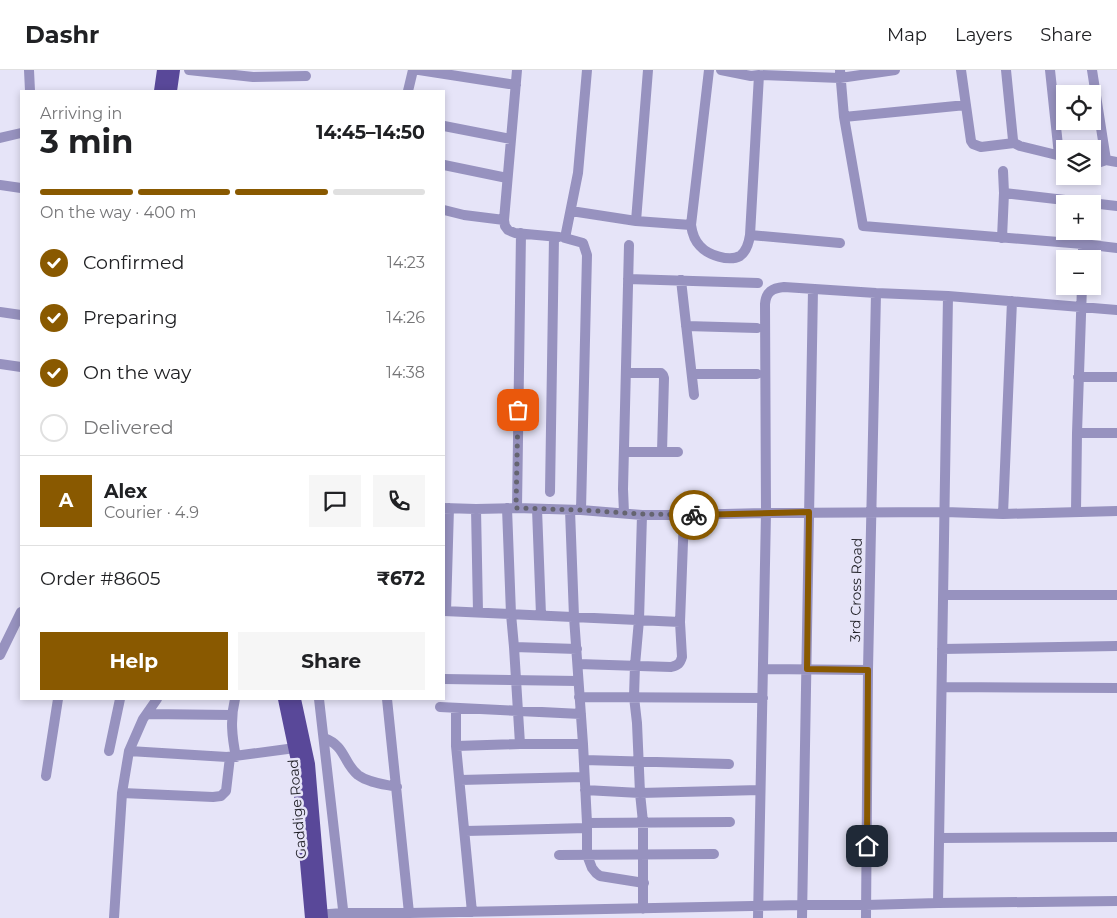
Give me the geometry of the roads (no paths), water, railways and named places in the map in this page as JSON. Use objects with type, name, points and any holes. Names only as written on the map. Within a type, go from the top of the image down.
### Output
[{"type":"main road","points":[[160,90],[163,70]]},
{"type":"main road","points":[[172,90],[174,70]]},
{"type":"main road","name":"Gaddige Road","points":[[284,700],[297,761],[316,916]]},
{"type":"main road","name":"Gaddige Road","points":[[295,700],[309,764],[316,916]]},
{"type":"street","points":[[29,70],[30,90]]},
{"type":"street","points":[[189,70],[253,77],[306,76]]},
{"type":"street","points":[[408,90],[413,70]]},
{"type":"street","points":[[419,70],[516,85]]},
{"type":"street","points":[[517,70],[504,220],[506,226],[508,230],[515,233],[560,238],[584,243],[588,255],[581,510]]},
{"type":"street","points":[[550,492],[560,238],[571,211],[578,173],[587,70]]},
{"type":"street","points":[[636,221],[648,70]]},
{"type":"street","points":[[709,70],[691,225],[692,232],[700,246],[708,252],[729,258],[736,258],[745,251],[750,235],[759,75]]},
{"type":"street","points":[[721,70],[751,76],[840,74],[895,70]]},
{"type":"street","points":[[962,70],[971,141],[973,144],[981,147],[1014,143],[1056,155]]},
{"type":"street","points":[[1006,70],[1014,143]]},
{"type":"street","points":[[1050,70],[1060,140]]},
{"type":"street","points":[[1092,70],[1106,160]]},
{"type":"street","points":[[840,74],[844,117],[863,226],[1117,248]]},
{"type":"street","points":[[844,117],[966,105]]},
{"type":"street","points":[[445,126],[511,139]]},
{"type":"street","points":[[0,138],[20,133]]},
{"type":"street","points":[[1101,162],[1106,160],[1117,162]]},
{"type":"street","points":[[445,165],[507,178]]},
{"type":"street","points":[[1002,238],[1003,171]]},
{"type":"street","points":[[0,185],[20,188]]},
{"type":"street","points":[[1004,193],[1117,206]]},
{"type":"street","points":[[445,210],[464,215],[504,220]]},
{"type":"street","points":[[571,211],[636,221],[691,225]]},
{"type":"street","points":[[520,744],[511,614],[512,508],[521,233]]},
{"type":"street","points":[[750,235],[840,243]]},
{"type":"street","points":[[1083,244],[1083,250]]},
{"type":"street","points":[[624,513],[629,246]]},
{"type":"street","points":[[628,279],[758,283]]},
{"type":"street","points":[[681,280],[694,396]]},
{"type":"street","points":[[758,918],[766,513],[766,298],[768,293],[777,287],[948,296],[1117,310]]},
{"type":"street","points":[[802,918],[813,289]]},
{"type":"street","name":"3rd Cross Road","points":[[866,918],[868,670],[876,293]]},
{"type":"street","points":[[1076,512],[1076,433],[1082,295]]},
{"type":"street","points":[[938,903],[948,296]]},
{"type":"street","points":[[1003,514],[1012,301]]},
{"type":"street","points":[[0,312],[20,315]]},
{"type":"street","points":[[686,326],[757,328]]},
{"type":"street","points":[[0,364],[20,368]]},
{"type":"street","points":[[626,372],[663,375],[662,452]]},
{"type":"street","points":[[692,374],[757,374]]},
{"type":"street","points":[[1078,377],[1117,377]]},
{"type":"street","points":[[1076,433],[1117,433]]},
{"type":"street","points":[[624,452],[678,452]]},
{"type":"street","points":[[680,622],[445,611],[446,508],[581,510],[684,515],[809,512],[1003,514],[1117,511]]},
{"type":"street","points":[[476,509],[478,612]]},
{"type":"street","points":[[537,509],[540,615]]},
{"type":"street","points":[[570,510],[574,616],[584,760],[587,855],[592,868],[600,876],[644,883]]},
{"type":"street","points":[[642,514],[639,620],[634,697],[643,822],[644,909]]},
{"type":"street","points":[[578,664],[671,666],[679,664],[682,657],[680,622],[684,515]]},
{"type":"street","points":[[944,595],[1117,595]]},
{"type":"street","points":[[0,655],[20,614]]},
{"type":"street","points":[[942,649],[1117,646]]},
{"type":"street","points":[[514,647],[577,649]]},
{"type":"street","points":[[762,669],[868,670]]},
{"type":"street","points":[[445,679],[578,681]]},
{"type":"street","points":[[942,687],[1117,688]]},
{"type":"street","points":[[579,697],[763,698]]},
{"type":"street","points":[[46,776],[58,700]]},
{"type":"street","points":[[109,751],[120,700]]},
{"type":"street","points":[[114,918],[122,794],[129,751],[143,719],[156,700]]},
{"type":"street","points":[[122,794],[221,796],[226,791],[233,757],[232,715],[235,700]]},
{"type":"street","points":[[319,700],[344,916]]},
{"type":"street","points":[[387,700],[409,913]]},
{"type":"street","points":[[440,706],[581,714]]},
{"type":"street","points":[[456,708],[456,746],[472,912]]},
{"type":"street","points":[[147,714],[232,715]]},
{"type":"street","points":[[324,738],[336,744],[357,774],[366,780],[397,787]]},
{"type":"street","points":[[456,746],[583,744]]},
{"type":"street","points":[[129,751],[233,757],[294,748]]},
{"type":"street","points":[[584,760],[729,764]]},
{"type":"street","points":[[460,780],[584,777]]},
{"type":"street","points":[[585,790],[640,792],[760,790]]},
{"type":"street","points":[[465,831],[643,822],[730,822]]},
{"type":"street","points":[[939,838],[1117,837]]},
{"type":"street","points":[[559,855],[714,854]]},
{"type":"street","points":[[316,916],[803,905],[1117,901]]}]
